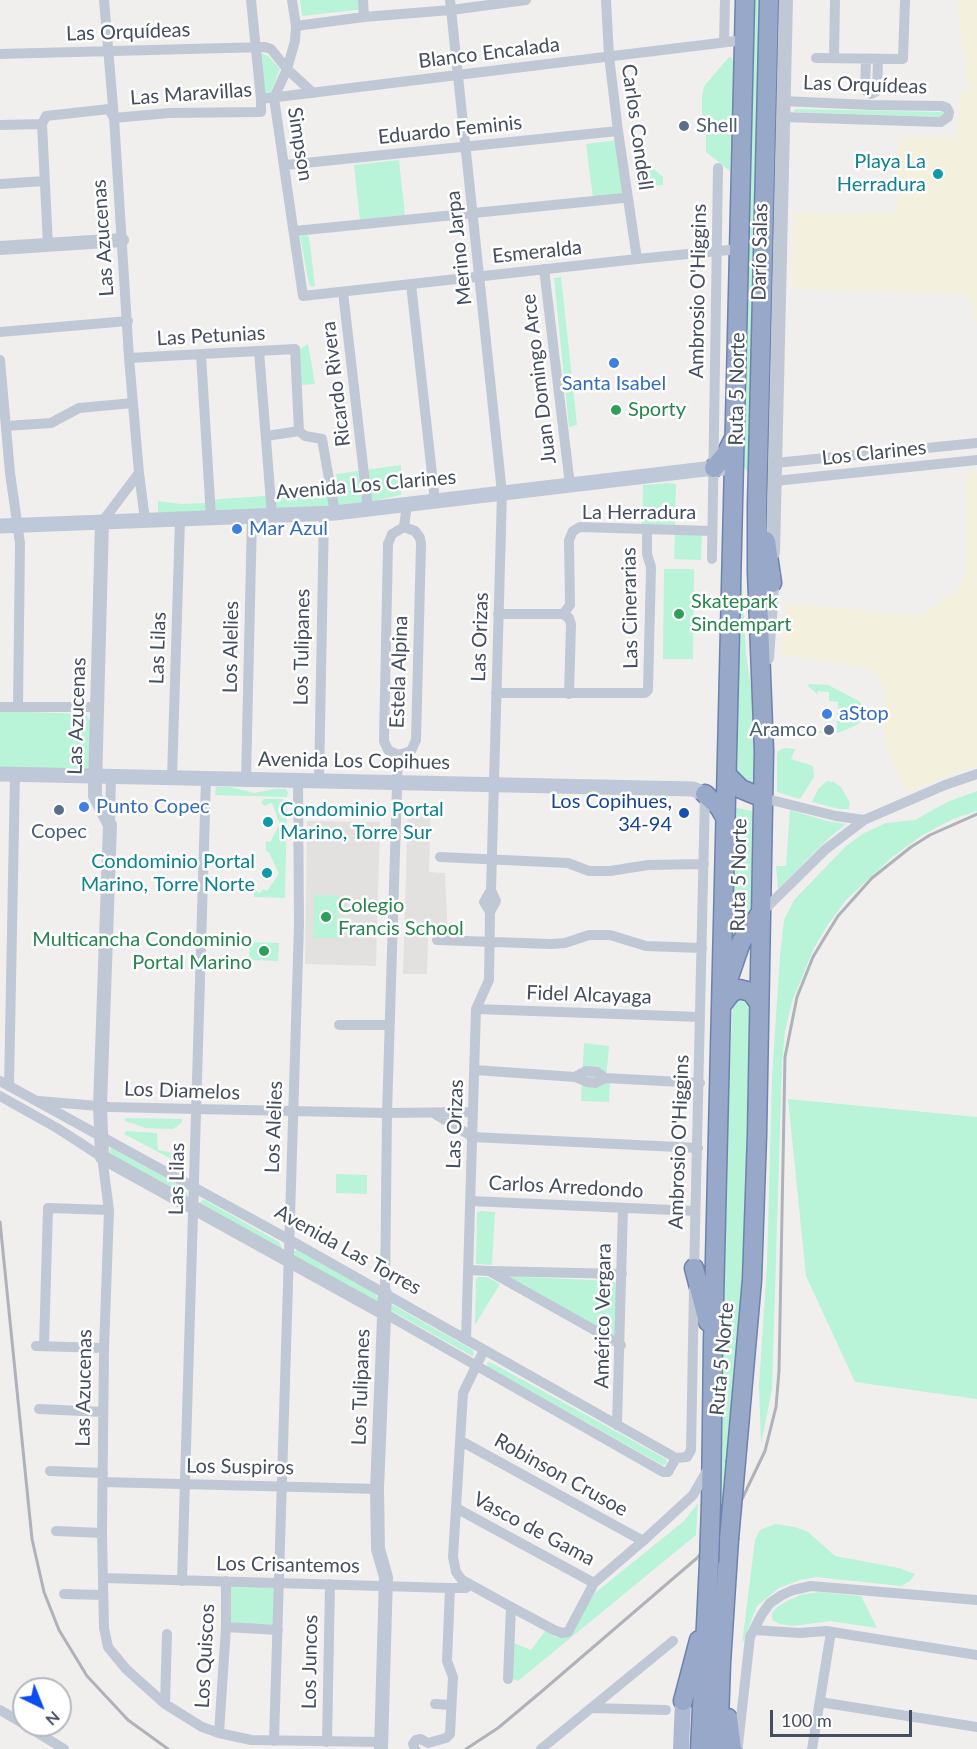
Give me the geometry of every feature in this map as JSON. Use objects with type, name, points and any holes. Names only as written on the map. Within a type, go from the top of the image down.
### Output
[{"type":"highway","name":"Ruta 5 Norte","points":[[700,1749],[709,1562],[705,1499],[712,1460],[745,0]]},
{"type":"highway","name":"Ruta 5 Norte","points":[[718,1749],[729,1539],[753,1250],[763,798],[757,506],[766,482],[769,0]]},
{"type":"highway","points":[[714,468],[726,454],[735,432]]},
{"type":"highway","points":[[734,470],[746,479],[757,506]]},
{"type":"highway","points":[[766,482],[772,583]]},
{"type":"highway","points":[[727,774],[741,789],[763,798]]},
{"type":"highway","points":[[705,794],[719,807],[725,817]]},
{"type":"highway","points":[[721,1006],[738,948],[761,912]]},
{"type":"highway","points":[[721,1006],[731,993],[739,989],[751,992],[759,1003]]},
{"type":"highway","points":[[694,1268],[713,1342]]},
{"type":"highway","points":[[683,1701],[708,1601]]},
{"type":"highway","points":[[721,1663],[732,1749]]},
{"type":"main road","name":"Avenida Los Clarines","points":[[0,526],[329,513],[714,468],[734,470]]},
{"type":"main road","name":"Avenida Los Copihues","points":[[8,774],[693,789],[705,794]]},
{"type":"main road","points":[[681,1749],[683,1701]]},
{"type":"street","name":"Las Azucenas","points":[[104,0],[129,358],[145,520]]},
{"type":"street","points":[[251,0],[261,99]]},
{"type":"street","name":"Simpson","points":[[292,0],[296,26],[295,41],[287,69],[274,98],[303,296]]},
{"type":"street","points":[[363,0],[364,17]]},
{"type":"street","points":[[296,26],[451,5],[526,0]]},
{"type":"street","name":"Carlos Condell","points":[[606,0],[609,56],[618,131],[638,259]]},
{"type":"street","points":[[724,42],[725,0]]},
{"type":"street","name":"Darío Salas","points":[[766,482],[775,463],[786,0]]},
{"type":"street","points":[[834,58],[835,0]]},
{"type":"street","points":[[816,58],[903,59],[905,0]]},
{"type":"street","name":"Merino Jarpa","points":[[451,5],[502,493]]},
{"type":"street","name":"Blanco Encalada","points":[[313,93],[744,40]]},
{"type":"street","name":"Las Orquídeas","points":[[0,54],[256,46]]},
{"type":"street","points":[[256,46],[271,49],[287,69],[313,93]]},
{"type":"street","points":[[866,58],[865,90],[871,100],[877,91],[878,59]]},
{"type":"street","name":"Las Maravillas","points":[[0,125],[42,123],[46,116],[109,109],[114,118],[169,113],[261,112],[261,99],[313,93]]},
{"type":"street","name":"Las Orquídeas","points":[[783,101],[871,100],[942,106],[949,112],[948,117],[941,122],[783,117]]},
{"type":"street","points":[[42,123],[48,245]]},
{"type":"street","name":"Eduardo Feminis","points":[[285,165],[618,131]]},
{"type":"street","name":"Ambrosio O'Higgins","points":[[712,559],[718,168]]},
{"type":"street","points":[[0,184],[44,181]]},
{"type":"street","points":[[295,231],[623,198]]},
{"type":"street","points":[[0,248],[122,240]]},
{"type":"street","name":"Esmeralda","points":[[303,296],[739,249]]},
{"type":"street","name":"Juan Domingo Arce","points":[[544,269],[570,485]]},
{"type":"street","points":[[411,284],[435,501]]},
{"type":"street","name":"Ricardo Rivera","points":[[344,292],[368,508]]},
{"type":"street","name":"Las Petunias","points":[[0,332],[128,321]]},
{"type":"street","name":"Las Petunias","points":[[129,358],[295,349],[299,431]]},
{"type":"street","points":[[259,351],[272,515]]},
{"type":"street","points":[[201,355],[211,517]]},
{"type":"street","points":[[0,360],[16,525],[20,543],[18,707]]},
{"type":"street","points":[[6,426],[51,423],[79,408],[133,403]]},
{"type":"street","points":[[267,436],[299,431]]},
{"type":"street","name":"Los Tulipanes","points":[[299,431],[305,436],[322,439],[329,513],[319,781]]},
{"type":"street","name":"Los Clarines","points":[[775,463],[977,443]]},
{"type":"street","name":"Los Clarines","points":[[766,482],[977,460]]},
{"type":"street","points":[[102,522],[139,473]]},
{"type":"street","name":"Las Orizas","points":[[466,1340],[476,1009],[489,980],[490,912],[496,902],[491,890],[491,860],[502,493]]},
{"type":"street","name":"Estela Alpina","points":[[404,527],[407,504]]},
{"type":"street","name":"Los Alelies","points":[[246,779],[252,516]]},
{"type":"street","name":"Las Lilas","points":[[171,778],[180,519]]},
{"type":"street","name":"Las Azucenas","points":[[102,522],[95,796],[110,825]]},
{"type":"street","name":"Estela Alpina","points":[[404,527],[415,531],[421,544],[416,740],[411,751],[398,755],[388,750],[384,741],[388,544],[392,534],[404,527]]},
{"type":"street","name":"La Herradura","points":[[563,614],[570,605],[569,540],[573,531],[580,527],[712,531]]},
{"type":"street","name":"Las Cinerarias","points":[[569,694],[645,693],[649,687],[651,567],[647,529]]},
{"type":"street","points":[[763,720],[772,583]]},
{"type":"street","points":[[496,693],[569,694],[571,624],[569,618],[563,614],[498,614]]},
{"type":"street","points":[[0,707],[96,707]]},
{"type":"street","name":"Los Tulipanes","points":[[381,1745],[386,1573],[378,1549],[377,1489],[385,1293],[389,1025],[398,755]]},
{"type":"street","points":[[5,1083],[8,774]]},
{"type":"street","points":[[761,912],[826,849],[864,820],[945,785],[977,774]]},
{"type":"street","name":"Las Azucenas","points":[[111,777],[99,1106],[100,1137],[109,1210],[104,1348],[102,1533],[104,1628],[108,1647],[126,1669],[165,1704],[202,1727],[251,1740],[381,1745]]},
{"type":"street","name":"Las Lilas","points":[[182,1581],[206,778]]},
{"type":"street","name":"Los Alelies","points":[[274,1741],[280,1486],[299,924],[298,780]]},
{"type":"street","name":"Ambrosio O'Higgins","points":[[663,1472],[668,1472],[676,1458],[687,1457],[691,1450],[705,794]]},
{"type":"street","points":[[763,798],[836,816],[864,820]]},
{"type":"street","points":[[440,857],[568,863],[589,871],[610,871],[648,865],[704,864]]},
{"type":"street","points":[[437,940],[551,944],[565,943],[589,935],[610,935],[646,946],[702,948]]},
{"type":"street","name":"Fidel Alcayaga","points":[[476,1009],[700,1017]]},
{"type":"street","points":[[339,1026],[389,1025]]},
{"type":"street","points":[[475,1070],[575,1077],[586,1071],[597,1072],[605,1078],[700,1083]]},
{"type":"street","name":"Avenida Las Torres","points":[[5,1083],[385,1293],[676,1458]]},
{"type":"street","name":"Avenida Las Torres","points":[[0,1096],[102,1157],[384,1313],[663,1472]]},
{"type":"street","name":"Los Diamelos","points":[[36,1101],[196,1110],[473,1112]]},
{"type":"street","points":[[434,1113],[473,1137],[698,1148]]},
{"type":"street","name":"Carlos Arredondo","points":[[471,1201],[695,1210]]},
{"type":"street","points":[[104,1348],[40,1346],[48,1208],[109,1210]]},
{"type":"street","name":"Américo Vergara","points":[[617,1425],[623,1208]]},
{"type":"street","points":[[469,1270],[622,1274]]},
{"type":"street","points":[[489,1271],[621,1345]]},
{"type":"street","points":[[484,1350],[463,1393],[453,1557],[456,1572],[462,1580],[554,1630],[562,1633],[568,1632],[594,1583],[643,1541],[705,1499]]},
{"type":"street","points":[[39,1409],[103,1412]]},
{"type":"street","name":"Robinson Crusoe","points":[[461,1441],[643,1541]]},
{"type":"street","name":"Los Suspiros","points":[[50,1471],[185,1484],[377,1489]]},
{"type":"street","name":"Vasco de Gama","points":[[456,1508],[594,1583]]},
{"type":"street","points":[[56,1531],[102,1533]]},
{"type":"street","name":"Los Crisantemos","points":[[103,1578],[450,1588],[466,1588],[470,1585]]},
{"type":"street","name":"Los Quiscos","points":[[219,1733],[226,1627],[226,1581]]},
{"type":"street","name":"Los Juncos","points":[[327,1742],[330,1584]]},
{"type":"street","points":[[737,1749],[748,1646],[762,1614],[770,1603],[793,1590],[811,1586],[977,1600]]},
{"type":"street","points":[[415,1749],[413,1744],[416,1740],[421,1739],[426,1746],[450,1734],[453,1677],[447,1661],[450,1588]]},
{"type":"street","points":[[64,1594],[103,1595]]},
{"type":"street","points":[[508,1679],[511,1607]]},
{"type":"street","points":[[226,1627],[278,1630]]},
{"type":"street","points":[[754,1630],[800,1634],[831,1632],[977,1655]]},
{"type":"street","points":[[812,1749],[831,1632]]},
{"type":"street","points":[[165,1704],[167,1634]]},
{"type":"street","points":[[542,1749],[673,1641]]},
{"type":"street","points":[[820,1702],[977,1727]]},
{"type":"street","points":[[435,1704],[451,1705]]},
{"type":"street","points":[[592,1708],[666,1710]]},
{"type":"street","points":[[44,1737],[64,1749]]},
{"type":"shaded area","points":[[431,804],[429,872],[445,873],[448,937],[428,936],[427,974],[403,974],[408,805]]},
{"type":"shaded area","name":"Colegio Francis School","points":[[307,821],[380,822],[376,966],[305,964]]},
{"type":"green space","points":[[300,0],[363,0],[364,9],[302,16]]},
{"type":"green space","points":[[751,0],[763,0],[749,473],[742,465]]},
{"type":"green space","points":[[260,53],[268,56],[280,69],[270,94],[265,95]]},
{"type":"green space","points":[[729,57],[733,62],[730,171],[706,152],[706,128],[702,128],[702,94],[705,85]]},
{"type":"green space","points":[[796,109],[942,112],[945,117],[793,112]]},
{"type":"green space","points":[[618,140],[625,194],[593,198],[586,144]]},
{"type":"green space","points":[[640,149],[645,149],[646,162],[663,177],[663,185],[644,186]]},
{"type":"green space","points":[[399,160],[405,215],[360,220],[354,165]]},
{"type":"green space","points":[[307,235],[315,286],[312,287],[309,284],[300,236]]},
{"type":"green space","points":[[561,277],[577,425],[569,427],[554,278]]},
{"type":"green space","points":[[308,344],[315,384],[300,385],[297,351]]},
{"type":"green space","points":[[401,465],[401,495],[335,509],[158,513],[158,501],[181,504],[204,503],[219,499],[338,491],[336,474]]},
{"type":"green space","points":[[676,484],[675,525],[642,524],[643,485]]},
{"type":"green space","points":[[742,487],[742,581],[746,654],[756,722],[756,782],[751,786],[737,776],[736,769]]},
{"type":"green space","points":[[675,533],[702,534],[701,560],[674,559]]},
{"type":"green space","name":"Skatepark Sindempart","points":[[664,569],[694,569],[693,659],[663,659]]},
{"type":"green space","points":[[809,684],[828,685],[859,701],[865,709],[863,719],[857,725],[838,733],[817,733],[816,731],[837,732],[838,702],[829,701],[829,692],[818,691],[817,694],[808,686]]},
{"type":"green space","points":[[0,711],[86,714],[90,721],[89,766],[87,769],[0,769]]},
{"type":"green space","points":[[784,748],[795,749],[791,759],[813,766],[814,777],[800,799],[777,792],[777,755],[778,751]]},
{"type":"green space","points":[[827,781],[834,782],[841,787],[850,803],[849,809],[839,809],[812,802],[818,789]]},
{"type":"green space","points":[[216,787],[230,787],[254,793],[275,789],[285,789],[288,792],[287,797],[215,795]]},
{"type":"green space","points":[[977,791],[977,811],[953,819],[921,836],[891,858],[846,900],[814,948],[793,999],[785,1030],[782,1064],[772,1389],[761,1444],[759,1386],[767,1264],[772,1077],[784,920],[794,900],[846,846],[864,833],[886,823],[915,820],[947,802]]},
{"type":"green space","points":[[264,799],[283,799],[287,804],[285,898],[254,897],[254,890],[260,893],[263,889],[267,891],[279,874],[269,852],[266,851],[266,841],[270,842],[280,824],[272,803],[264,806],[261,802]]},
{"type":"green space","points":[[732,807],[757,812],[755,910],[732,947],[726,948]]},
{"type":"green space","points":[[790,810],[846,824],[778,889],[776,866],[786,866]]},
{"type":"green space","name":"Colegio Francis School","points":[[314,895],[339,896],[338,938],[313,938]]},
{"type":"green space","name":"Multicancha Condominio Portal Marino","points":[[250,942],[279,943],[278,961],[249,960]]},
{"type":"green space","points":[[739,996],[749,1000],[746,1232],[713,1749],[705,1749],[723,1199],[733,1000]]},
{"type":"green space","points":[[584,1043],[609,1046],[606,1078],[610,1082],[609,1102],[581,1101]]},
{"type":"green space","points":[[788,1099],[977,1117],[977,1399],[855,1382],[806,1276]]},
{"type":"green space","points":[[125,1118],[182,1119],[182,1122],[173,1129],[146,1128],[125,1121]]},
{"type":"green space","points":[[126,1131],[157,1133],[158,1150],[173,1153],[173,1157],[181,1164],[124,1134]]},
{"type":"green space","points":[[111,1148],[184,1188],[188,1195],[185,1196],[109,1153]]},
{"type":"green space","points":[[336,1174],[367,1175],[367,1194],[336,1193]]},
{"type":"green space","points":[[203,1199],[279,1242],[282,1248],[199,1204]]},
{"type":"green space","points":[[480,1211],[495,1212],[492,1265],[476,1264],[477,1213]]},
{"type":"green space","points":[[298,1250],[375,1294],[379,1300],[377,1303],[300,1260],[293,1255],[294,1251]]},
{"type":"green space","points":[[503,1276],[613,1281],[617,1284],[616,1334],[612,1336]]},
{"type":"green space","points":[[487,1277],[500,1284],[475,1325],[476,1279]]},
{"type":"green space","points":[[391,1304],[473,1350],[474,1355],[472,1356],[390,1310]]},
{"type":"green space","points":[[490,1362],[666,1459],[667,1464],[662,1465],[488,1367],[487,1363]]},
{"type":"green space","points":[[698,1503],[696,1535],[518,1681],[511,1678],[514,1643],[531,1650],[545,1631],[556,1637],[565,1636],[595,1593],[684,1521]]},
{"type":"green space","points":[[775,1524],[808,1532],[835,1556],[899,1568],[915,1574],[910,1581],[901,1586],[816,1577],[779,1588],[757,1606],[742,1644],[755,1540],[760,1530]]},
{"type":"green space","points":[[230,1586],[276,1587],[275,1625],[228,1623]]},
{"type":"green space","points":[[818,1592],[861,1596],[877,1628],[830,1621],[793,1626],[772,1620],[772,1613],[777,1607],[800,1595]]},
{"type":"sand","name":"Playa La Herradura","points":[[959,0],[977,0],[977,325],[967,295],[791,289],[794,212],[897,214],[898,137],[957,136],[960,90],[968,90],[957,5]]},
{"type":"sand","points":[[977,472],[977,766],[906,792],[884,743],[885,691],[877,674],[867,669],[780,654],[787,603],[919,616],[958,590],[966,572],[967,496],[963,474]]},
{"type":"railway","points":[[466,1749],[498,1728],[697,1558],[721,1532],[742,1499],[765,1451],[776,1407],[779,1371],[785,1057],[797,997],[813,957],[838,916],[872,878],[930,835],[977,814]]},
{"type":"railway","points":[[0,1222],[32,1539],[44,1592],[59,1630],[87,1676],[128,1720],[168,1749]]},
{"type":"place","name":"Shell","points":[[684,126]]},
{"type":"place","name":"Playa La Herradura","points":[[938,174]]},
{"type":"place","name":"Santa Isabel","points":[[614,363]]},
{"type":"place","name":"Sporty","points":[[616,410]]},
{"type":"place","name":"Mar Azul","points":[[237,529]]},
{"type":"place","name":"Skatepark Sindempart","points":[[679,614]]},
{"type":"place","name":"aStop","points":[[827,714]]},
{"type":"place","name":"Aramco","points":[[829,730]]},
{"type":"place","name":"Punto Copec","points":[[84,807]]},
{"type":"place","name":"Copec","points":[[59,810]]},
{"type":"place","name":"Los Copihues, 34-94","points":[[684,813]]},
{"type":"place","name":"Condominio Portal Marino, Torre Sur","points":[[268,822]]},
{"type":"place","name":"Condominio Portal Marino, Torre Norte","points":[[267,873]]},
{"type":"place","name":"Colegio Francis School","points":[[326,917]]},
{"type":"place","name":"Multicancha Condominio Portal Marino","points":[[264,951]]}]
